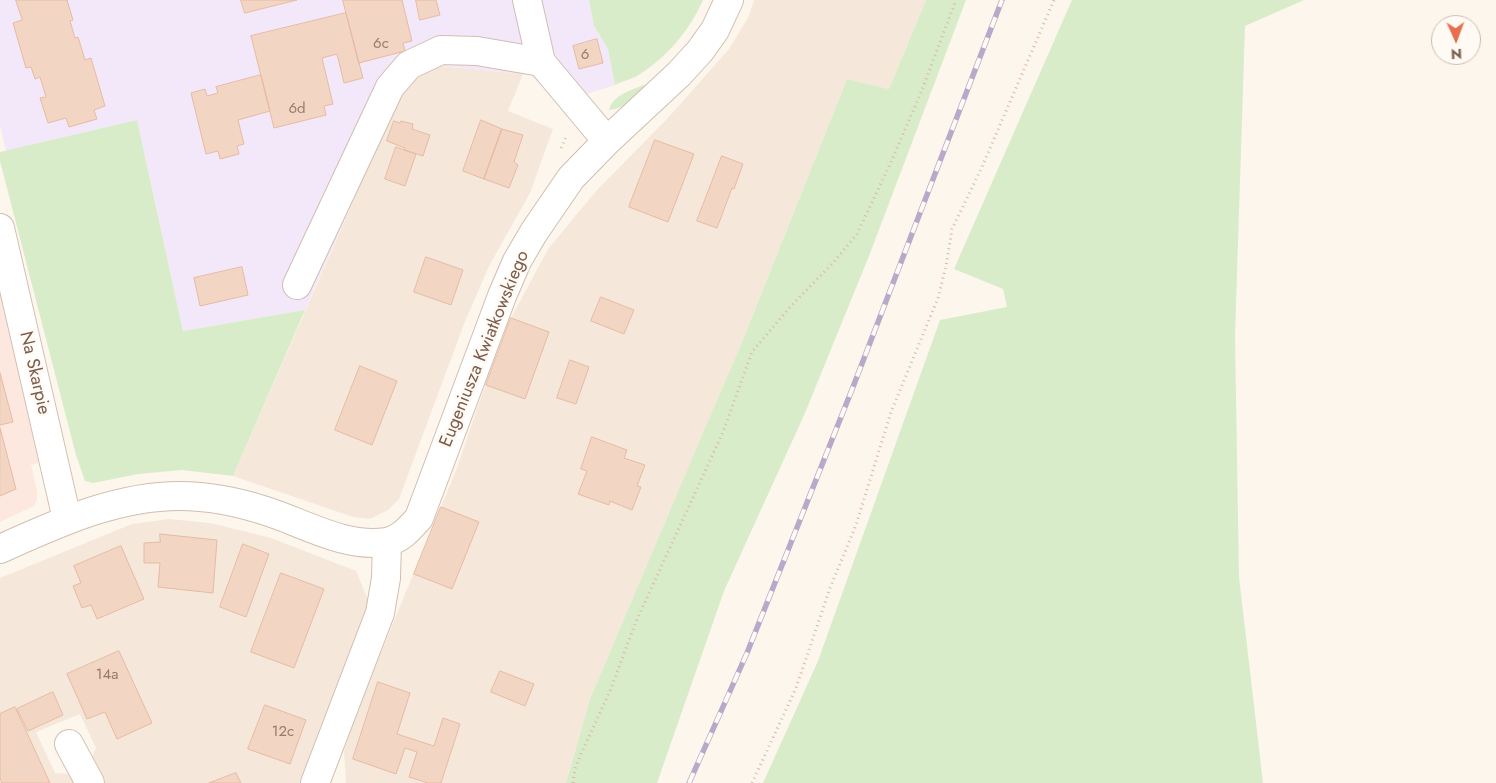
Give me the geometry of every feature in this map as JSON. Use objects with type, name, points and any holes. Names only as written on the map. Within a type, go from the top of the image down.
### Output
[{"type":"street","points":[[527,0],[541,62],[607,142]]},
{"type":"street","name":"Eugeniusza Kwiatkowskiego","points":[[387,542],[403,534],[419,518],[502,296],[517,261],[534,232],[571,178],[679,74],[700,51],[715,30],[729,0]]},
{"type":"street","points":[[297,285],[390,87],[409,65],[441,50],[477,51],[541,62]]},
{"type":"street","name":"Na Skarpie","points":[[0,228],[67,518]]},
{"type":"street","points":[[0,549],[67,518],[148,497],[181,496],[216,498],[266,511],[349,541],[387,542],[386,578],[380,613],[315,783]]},
{"type":"street","points":[[69,744],[90,783]]},
{"type":"path","points":[[573,783],[575,769],[580,756],[610,690],[635,624],[724,432],[752,352],[790,307],[833,263],[857,234],[920,95],[956,0]]},
{"type":"path","points":[[752,783],[765,759],[796,688],[830,588],[856,525],[891,412],[938,298],[952,229],[981,169],[1054,0]]},
{"type":"path","points":[[559,155],[564,140],[570,131],[586,117]]},
{"type":"shaded area","points":[[0,0],[589,0],[594,26],[608,49],[615,85],[559,103],[531,75],[432,65],[409,74],[305,310],[183,331],[137,120],[6,151],[0,126]]},
{"type":"shaded area","points":[[754,0],[926,0],[889,89],[847,79],[740,347],[590,699],[566,783],[346,783],[344,751],[361,701],[457,468],[511,318],[548,249],[597,190],[667,119],[729,49],[749,16]]},
{"type":"shaded area","points":[[431,65],[523,74],[508,111],[553,129],[530,193],[489,266],[464,324],[399,499],[388,510],[370,519],[353,517],[233,476],[409,74]]},
{"type":"shaded area","points":[[0,274],[42,462],[31,465],[37,491],[37,500],[34,506],[0,522]]},
{"type":"shaded area","points":[[169,519],[210,523],[271,538],[356,571],[368,600],[368,615],[307,783],[97,783],[88,765],[96,748],[80,714],[36,732],[55,773],[75,774],[80,783],[0,783],[0,578],[132,524]]},
{"type":"green space","points":[[589,0],[703,0],[691,22],[668,51],[640,74],[615,85],[608,49],[594,26]]},
{"type":"green space","points":[[926,0],[966,0],[869,256],[805,413],[724,591],[657,783],[566,783],[590,699],[740,347],[847,79],[889,89]]},
{"type":"green space","points":[[1072,0],[1304,0],[1245,26],[1235,336],[1239,577],[1263,783],[763,783],[818,661],[940,320],[1007,307],[1003,289],[954,269]]},
{"type":"green space","points":[[646,84],[630,101],[621,107],[609,110],[619,96]]},
{"type":"green space","points":[[137,120],[183,331],[305,310],[233,476],[182,470],[138,474],[93,483],[85,481],[76,455],[0,161],[0,152]]},
{"type":"building","points":[[16,0],[67,0],[73,20],[70,21],[75,38],[78,37],[85,60],[91,58],[105,106],[94,110],[97,119],[69,127],[66,118],[48,123],[40,98],[46,97],[40,77],[35,79],[31,67],[26,68],[13,23],[22,20]]},
{"type":"building","points":[[241,0],[297,0],[245,13]]},
{"type":"building","points":[[343,0],[402,0],[412,41],[403,43],[405,51],[359,63]]},
{"type":"building","points":[[416,0],[436,0],[440,15],[420,20]]},
{"type":"building","points":[[346,13],[363,78],[344,83],[337,54],[322,58],[333,104],[324,106],[326,115],[274,128],[251,36]]},
{"type":"building","points":[[597,39],[603,63],[579,69],[573,46]]},
{"type":"building","points":[[261,75],[270,111],[238,120],[244,144],[237,146],[239,154],[220,159],[218,151],[206,154],[191,93],[205,89],[207,96],[218,93],[216,87]]},
{"type":"building","points":[[481,120],[502,129],[484,179],[463,171]]},
{"type":"building","points":[[394,121],[413,124],[412,129],[430,135],[423,156],[404,150],[405,148],[387,141]]},
{"type":"building","points":[[502,129],[523,135],[514,162],[518,165],[509,188],[484,179]]},
{"type":"building","points":[[655,140],[694,154],[668,222],[629,207]]},
{"type":"building","points":[[396,147],[416,154],[405,186],[385,179]]},
{"type":"building","points":[[722,156],[743,164],[717,228],[697,221]]},
{"type":"building","points":[[426,257],[463,270],[451,305],[414,292]]},
{"type":"building","points":[[242,267],[248,295],[200,306],[194,278]]},
{"type":"building","points":[[601,297],[634,310],[624,334],[591,321]]},
{"type":"building","points":[[511,318],[549,332],[525,399],[486,385]]},
{"type":"building","points":[[570,360],[589,367],[576,404],[557,398]]},
{"type":"building","points":[[360,366],[397,381],[372,445],[335,430]]},
{"type":"building","points":[[0,373],[13,422],[0,425]]},
{"type":"building","points":[[0,428],[16,489],[0,496]]},
{"type":"building","points":[[592,437],[627,450],[624,458],[645,465],[637,486],[641,487],[632,510],[610,501],[609,505],[578,494],[587,471],[581,469]]},
{"type":"building","points":[[441,507],[479,522],[452,589],[414,574]]},
{"type":"building","points":[[160,534],[217,540],[213,593],[158,587],[160,563],[144,563],[144,543],[160,542]]},
{"type":"building","points":[[243,544],[269,554],[246,617],[220,607]]},
{"type":"building","points":[[121,546],[144,599],[97,619],[91,605],[82,608],[73,586],[81,583],[74,566]]},
{"type":"building","points":[[281,573],[324,589],[294,668],[251,652]]},
{"type":"building","points":[[119,651],[152,723],[117,739],[105,712],[87,719],[67,674]]},
{"type":"building","points":[[500,671],[534,684],[525,706],[491,692]]},
{"type":"building","points":[[378,682],[410,693],[397,734],[434,746],[443,718],[460,724],[441,783],[428,783],[409,777],[417,752],[405,748],[396,774],[353,759]]},
{"type":"building","points":[[53,692],[63,715],[28,731],[17,709]]},
{"type":"building","points":[[265,705],[306,720],[290,764],[248,749]]},
{"type":"building","points":[[15,707],[50,783],[2,783],[0,778],[0,714]]},
{"type":"building","points":[[236,773],[241,783],[209,783]]},
{"type":"railway","points":[[689,783],[747,653],[853,387],[1002,0]]}]
